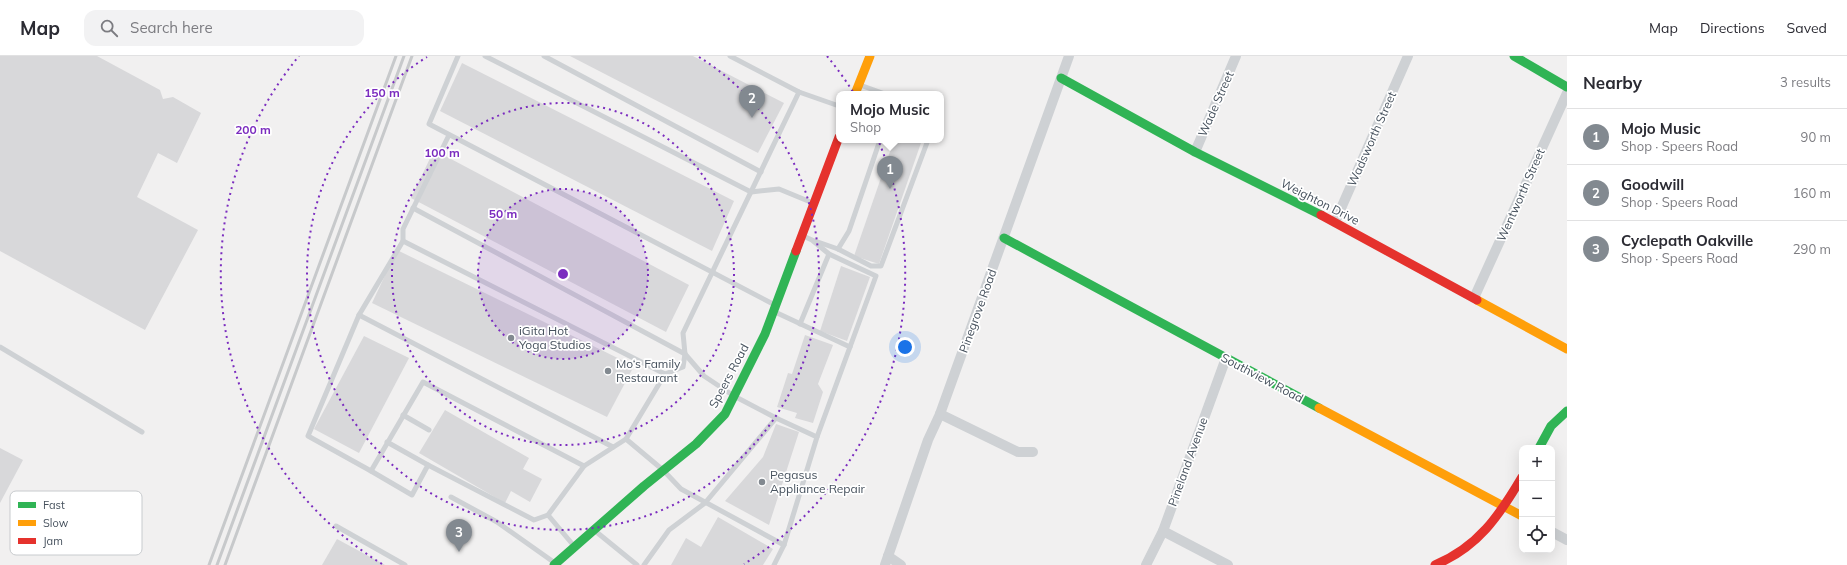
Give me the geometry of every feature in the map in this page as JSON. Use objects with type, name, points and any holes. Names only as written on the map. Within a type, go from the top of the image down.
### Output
[{"type":"street","points":[[856,91],[870,56]]},
{"type":"street","name":"Pinegrove Road","points":[[886,561],[928,440],[940,414],[1069,56]]},
{"type":"street","name":"Wade Street","points":[[1195,152],[1236,56]]},
{"type":"street","name":"Wadsworth Street","points":[[1335,222],[1408,56]]},
{"type":"street","points":[[1514,56],[1567,86]]},
{"type":"street","name":"Weighton Drive","points":[[1061,78],[1195,152],[1335,222],[1567,350]]},
{"type":"street","name":"Wentworth Street","points":[[1474,298],[1567,93]]},
{"type":"street","name":"Speers Road","points":[[555,564],[663,470],[696,444],[725,414],[765,334],[837,143]]},
{"type":"street","name":"Southview Road","points":[[1004,238],[1014,242],[1226,358],[1519,515]]},
{"type":"street","name":"Pineland Avenue","points":[[1146,565],[1163,531],[1226,358]]},
{"type":"street","points":[[1541,445],[1551,426],[1567,411]]},
{"type":"street","points":[[940,414],[1018,452],[1032,452]]},
{"type":"street","points":[[1435,565],[1449,560],[1481,537],[1505,508],[1520,481]]},
{"type":"street","points":[[1163,531],[1228,565]]},
{"type":"street","points":[[1555,534],[1567,540]]},
{"type":"street","points":[[886,561],[901,565]]},
{"type":"lane","points":[[458,56],[429,124],[713,272],[800,324],[850,347]]},
{"type":"lane","points":[[485,56],[751,192],[779,189],[814,204]]},
{"type":"lane","points":[[544,56],[761,172]]},
{"type":"lane","points":[[730,56],[799,92],[836,105]]},
{"type":"lane","points":[[859,84],[878,91]]},
{"type":"lane","points":[[387,442],[534,520],[548,516],[584,466],[626,439],[665,374],[683,366],[685,354],[683,333],[799,92]]},
{"type":"lane","points":[[428,465],[412,495],[371,470],[308,436],[359,315],[403,241],[403,229],[449,135]]},
{"type":"lane","points":[[838,249],[849,231],[879,143]]},
{"type":"lane","points":[[802,236],[838,249],[871,266],[881,266],[927,143]]},
{"type":"lane","points":[[413,208],[685,354],[704,376],[734,396],[817,437]]},
{"type":"lane","points":[[774,565],[784,545],[817,437],[876,276],[829,254],[812,240]]},
{"type":"lane","points":[[403,241],[665,374]]},
{"type":"lane","points":[[800,324],[829,254]]},
{"type":"lane","points":[[359,315],[613,447]]},
{"type":"lane","points":[[0,347],[142,432]]},
{"type":"lane","points":[[371,470],[422,382],[584,466]]},
{"type":"lane","points":[[403,415],[429,430]]},
{"type":"lane","points":[[644,565],[669,530],[705,503],[776,418]]},
{"type":"lane","points":[[626,439],[663,470],[682,489],[705,503],[784,545]]},
{"type":"lane","points":[[451,497],[497,522],[555,564]]},
{"type":"lane","points":[[548,516],[575,546]]},
{"type":"lane","points":[[336,526],[405,565]]},
{"type":"lane","points":[[594,530],[637,565]]},
{"type":"building","points":[[0,56],[97,56],[160,90],[163,99],[173,97],[201,113],[177,163],[158,153],[137,197],[198,230],[145,330],[0,251]]},
{"type":"building","points":[[570,56],[693,56],[784,103],[758,153]]},
{"type":"building","points":[[462,63],[734,201],[712,251],[440,111]]},
{"type":"building","points":[[893,143],[921,143],[879,264],[854,256]]},
{"type":"building","points":[[434,150],[689,285],[666,332],[411,198]]},
{"type":"building","points":[[397,250],[634,366],[607,417],[372,303]]},
{"type":"building","points":[[841,266],[870,277],[847,341],[820,331]]},
{"type":"building","points":[[805,335],[833,345],[818,384],[823,392],[813,423],[795,418],[797,413],[777,407],[788,373],[792,374]]},
{"type":"building","points":[[364,336],[409,358],[359,453],[314,429]]},
{"type":"building","points":[[445,410],[529,458],[523,469],[542,479],[530,502],[511,491],[505,503],[419,453]]},
{"type":"building","points":[[776,424],[799,432],[769,525],[725,501],[763,457]]},
{"type":"building","points":[[0,448],[23,460],[0,503]]},
{"type":"building","points":[[718,517],[773,549],[763,565],[671,565],[686,538],[701,547]]},
{"type":"building","points":[[337,539],[385,565],[322,565]]},
{"type":"railway","points":[[209,565],[396,56]]},
{"type":"railway","points":[[217,565],[404,56]]},
{"type":"railway","points":[[225,565],[412,56]]},
{"type":"traffic: fast","points":[[1514,56],[1567,87]]},
{"type":"traffic: fast","points":[[1061,78],[1195,152],[1321,215]]},
{"type":"traffic: fast","points":[[1004,238],[1319,408]]},
{"type":"traffic: fast","points":[[554,565],[644,486],[696,444],[725,414],[765,334],[796,251]]},
{"type":"traffic: fast","points":[[1541,445],[1551,426],[1567,411]]},
{"type":"traffic: slow","points":[[856,91],[870,56]]},
{"type":"traffic: slow","points":[[1477,300],[1567,349]]},
{"type":"traffic: slow","points":[[1319,408],[1519,514]]},
{"type":"traffic: jam","points":[[796,251],[837,143]]},
{"type":"traffic: jam","points":[[1321,215],[1477,300]]},
{"type":"traffic: jam","points":[[1435,565],[1450,558],[1475,540],[1496,517],[1520,481]]},
{"type":"place","name":"Goodwill","points":[[752,118]]},
{"type":"place","name":"Mojo Music","points":[[890,189]]},
{"type":"place","name":"iGita Hot Yoga Studios","points":[[511,338]]},
{"type":"place","name":"Mo‘s Family Restaurant","points":[[608,371]]},
{"type":"place","name":"Pegasus Appliance Repair","points":[[762,482]]},
{"type":"place","name":"Cyclepath Oakville","points":[[459,552]]}]
